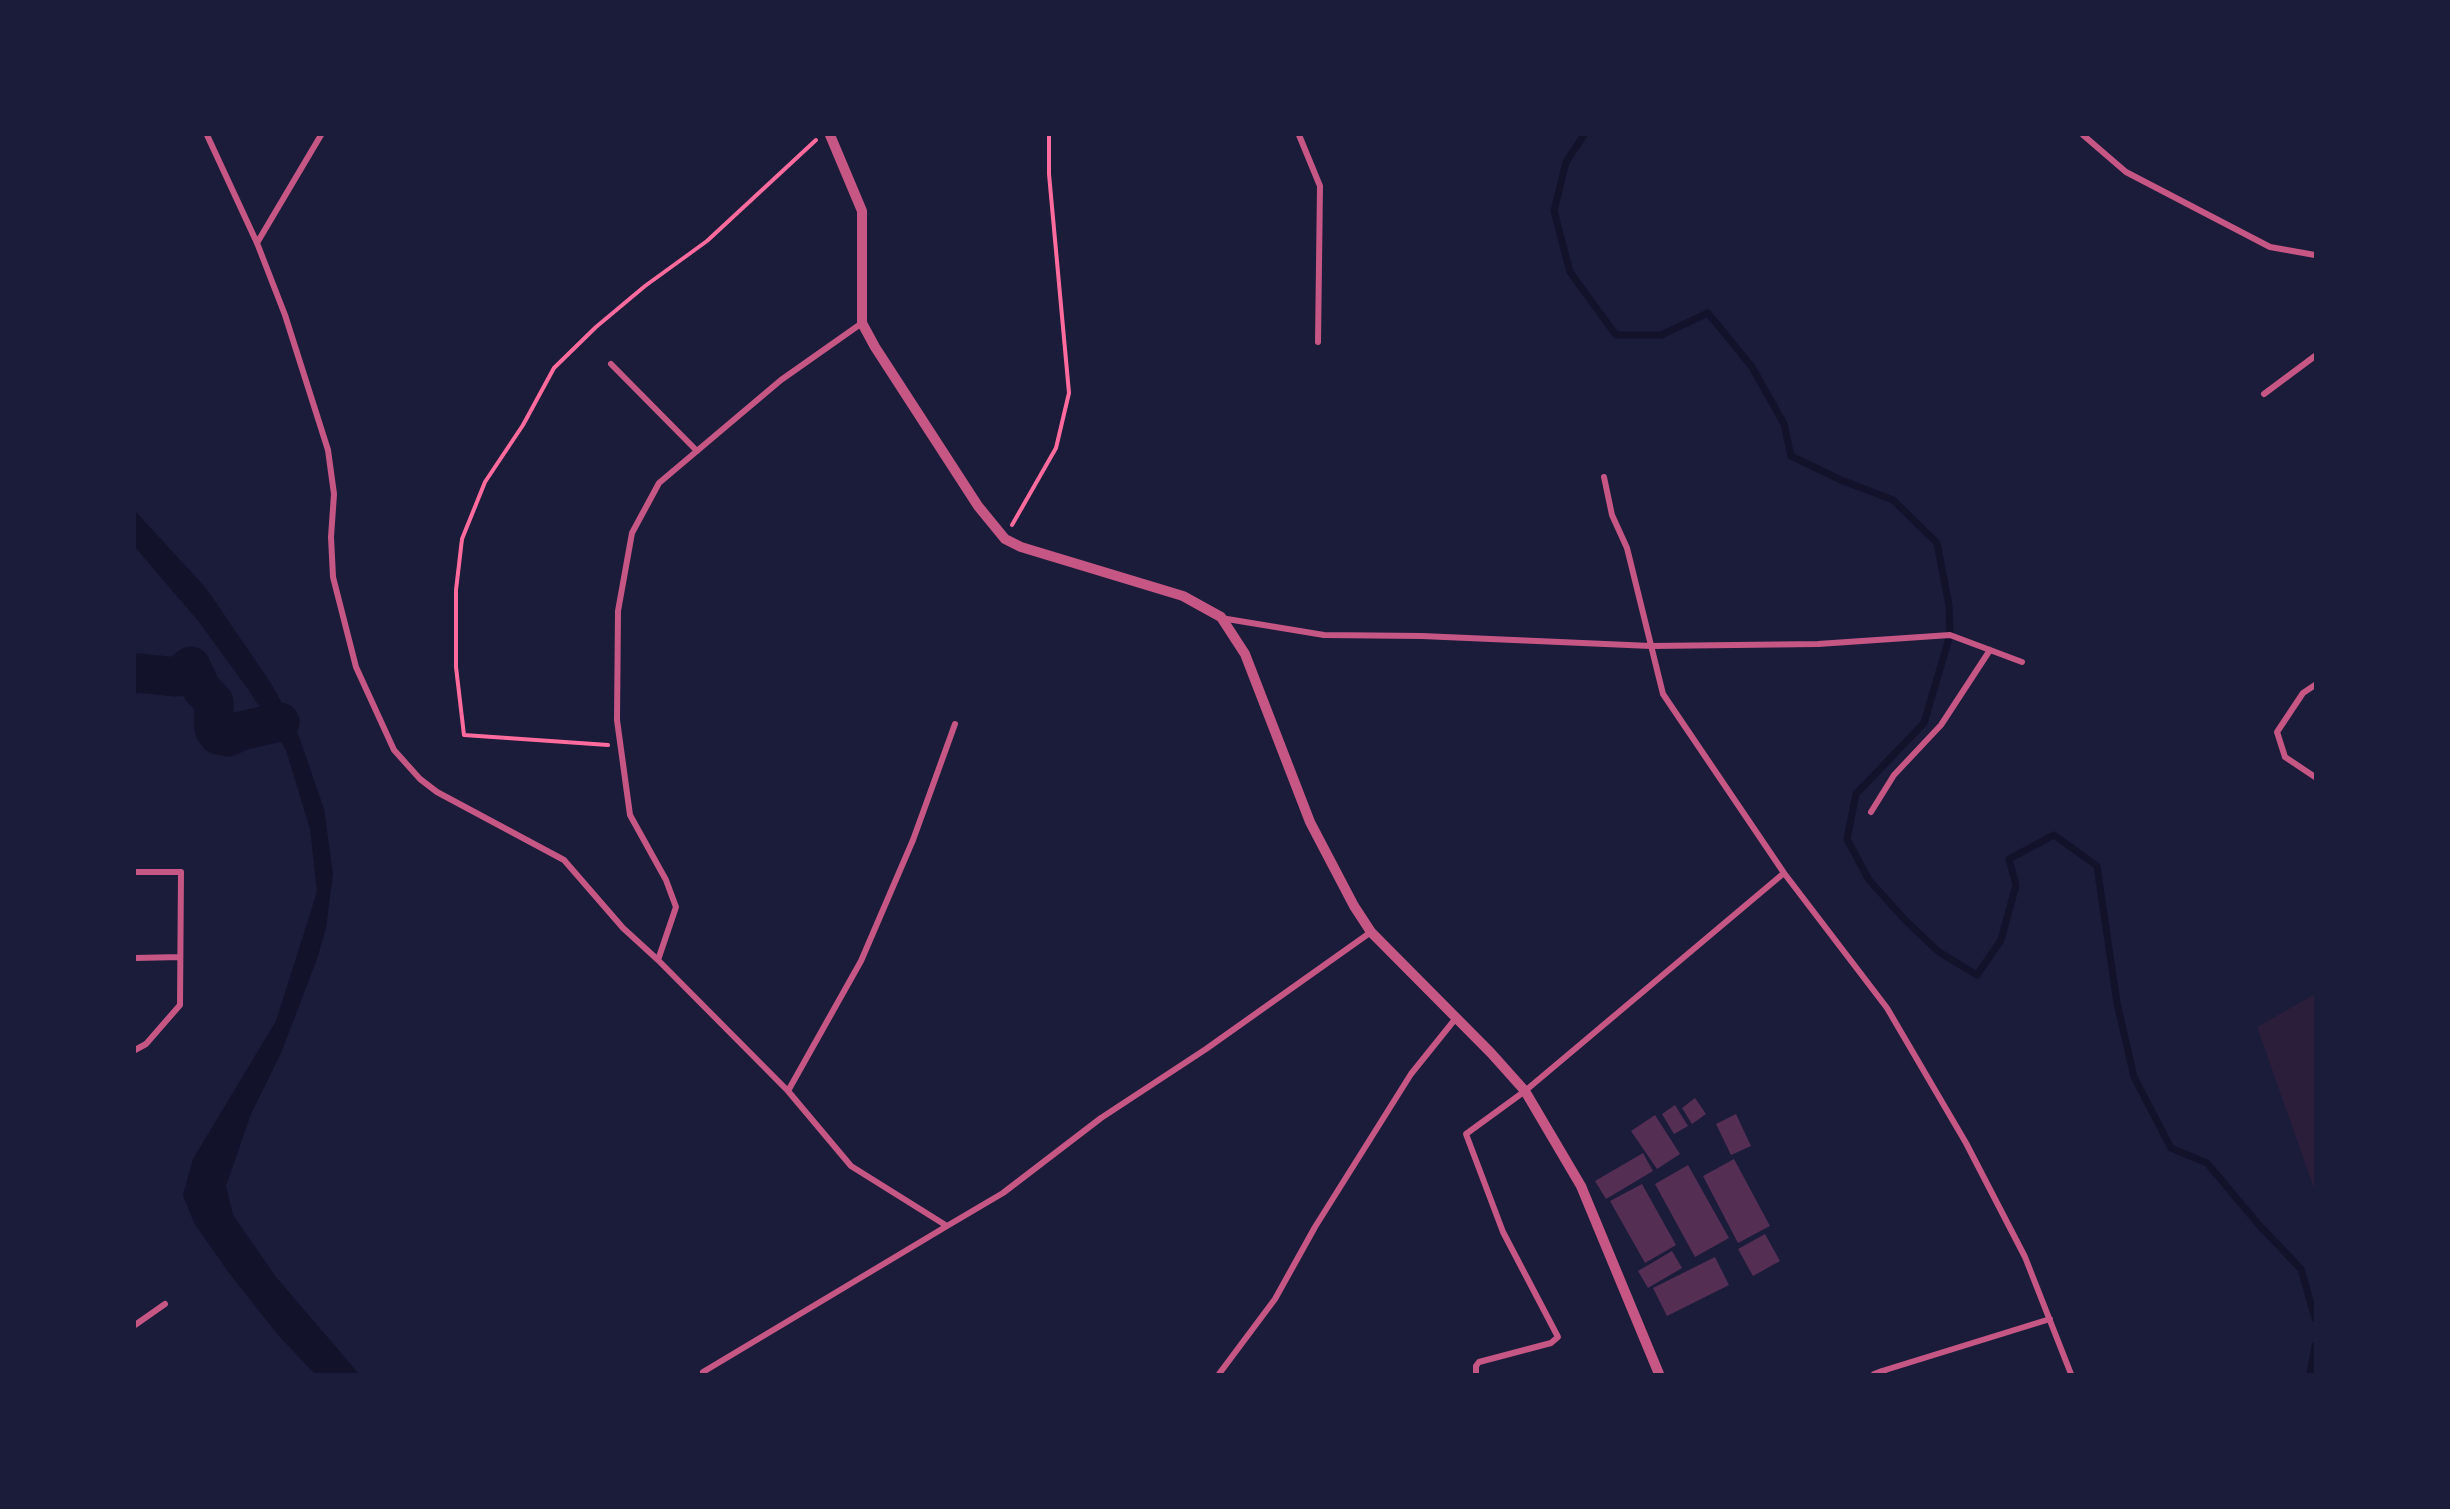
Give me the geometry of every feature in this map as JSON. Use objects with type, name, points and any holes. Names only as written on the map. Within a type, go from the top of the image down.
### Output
[{"type":"street","points":[[207,135],[257,243],[285,315],[328,450],[334,494],[331,537],[333,577],[356,667],[394,750],[420,779],[437,792],[564,860],[622,928],[658,960],[788,1091],[851,1166],[947,1226]]},
{"type":"street","points":[[257,243],[321,135]]},
{"type":"street","points":[[830,135],[862,210],[862,323],[978,506],[1005,539],[1021,547],[1183,596],[1221,617],[1324,635],[1434,636],[1651,646],[1818,644],[1950,635],[2022,662]]},
{"type":"street","points":[[1299,135],[1320,186],[1318,342]]},
{"type":"street","points":[[2083,135],[2126,172],[2270,248],[2315,255]]},
{"type":"street","points":[[658,960],[676,907],[666,880],[630,815],[617,720],[618,611],[632,533],[659,483],[781,380],[862,323]]},
{"type":"street","points":[[2264,394],[2315,356]]},
{"type":"street","points":[[611,364],[696,451]]},
{"type":"street","points":[[1604,477],[1612,515],[1627,548],[1663,694],[1784,873],[1887,1008],[1966,1143],[2025,1257],[2072,1374]]},
{"type":"street","points":[[1221,617],[1245,654],[1310,822],[1354,906],[1371,932],[1525,1091],[1581,1186],[1659,1374]]},
{"type":"street","points":[[1871,812],[1894,775],[1941,725],[1990,650]]},
{"type":"street","points":[[2315,685],[2303,693],[2277,732],[2285,758],[2315,777]]},
{"type":"street","points":[[788,1091],[861,961],[913,840],[955,724]]},
{"type":"street","points":[[135,872],[181,872],[180,1005],[146,1044],[135,1050]]},
{"type":"street","points":[[1476,1374],[1476,1366],[1479,1362],[1551,1343],[1558,1337],[1503,1232],[1466,1134],[1525,1091],[1784,873]]},
{"type":"street","points":[[703,1372],[1002,1193],[1101,1118],[1206,1048],[1371,932]]},
{"type":"street","points":[[135,958],[180,957]]},
{"type":"street","points":[[1220,1374],[1275,1299],[1315,1227],[1412,1074],[1456,1018]]},
{"type":"street","points":[[135,1044],[146,1044]]},
{"type":"street","points":[[135,1325],[165,1304]]},
{"type":"street","points":[[1874,1374],[2050,1319]]},
{"type":"path","points":[[620,746],[464,735],[456,667],[456,590],[462,539],[485,482],[523,425],[554,368],[596,327],[645,286],[707,241],[821,135]]},
{"type":"path","points":[[1005,539],[1056,448],[1069,393],[1049,174],[1048,135]]},
{"type":"shaded area","points":[[135,511],[206,588],[270,682],[296,728],[324,809],[333,874],[326,928],[317,959],[281,1053],[251,1114],[226,1186],[233,1215],[276,1277],[359,1374],[315,1374],[278,1335],[229,1273],[194,1223],[183,1195],[193,1159],[276,1021],[317,892],[310,829],[286,750],[250,692],[199,622],[135,547]]},
{"type":"shaded area","points":[[2315,994],[2315,1191],[2257,1027]]},
{"type":"building","points":[[1695,1098],[1706,1114],[1692,1124],[1682,1108]]},
{"type":"building","points":[[1675,1105],[1688,1126],[1674,1134],[1662,1114]]},
{"type":"building","points":[[1736,1114],[1751,1146],[1731,1155],[1716,1124]]},
{"type":"building","points":[[1655,1115],[1680,1154],[1657,1169],[1631,1131]]},
{"type":"building","points":[[1643,1153],[1653,1171],[1606,1199],[1595,1181]]},
{"type":"building","points":[[1734,1159],[1770,1226],[1738,1243],[1703,1176]]},
{"type":"building","points":[[1688,1165],[1729,1238],[1695,1257],[1655,1184]]},
{"type":"building","points":[[1642,1184],[1676,1245],[1645,1263],[1610,1201]]},
{"type":"building","points":[[1765,1234],[1780,1261],[1753,1276],[1738,1249]]},
{"type":"building","points":[[1672,1251],[1682,1268],[1648,1288],[1638,1271]]},
{"type":"building","points":[[1715,1257],[1729,1285],[1667,1316],[1653,1288]]},
{"type":"waterway","points":[[1584,135],[1566,162],[1554,211],[1570,272],[1616,335],[1661,335],[1708,313],[1752,367],[1784,424],[1791,456],[1841,480],[1893,500],[1937,543],[1949,605],[1950,635],[1924,723],[1856,794],[1847,839],[1869,880],[1906,921],[1939,952],[1977,975],[2001,940],[2016,885],[2009,859],[2054,835],[2097,866],[2117,1003],[2134,1077],[2171,1148],[2207,1163],[2259,1225],[2301,1269],[2315,1318]]},
{"type":"waterway","points":[[135,674],[177,677],[191,666],[201,688],[214,702],[214,729],[218,735],[228,737],[241,731],[280,722]]},
{"type":"waterway","points":[[2310,1374],[2315,1346]]}]
